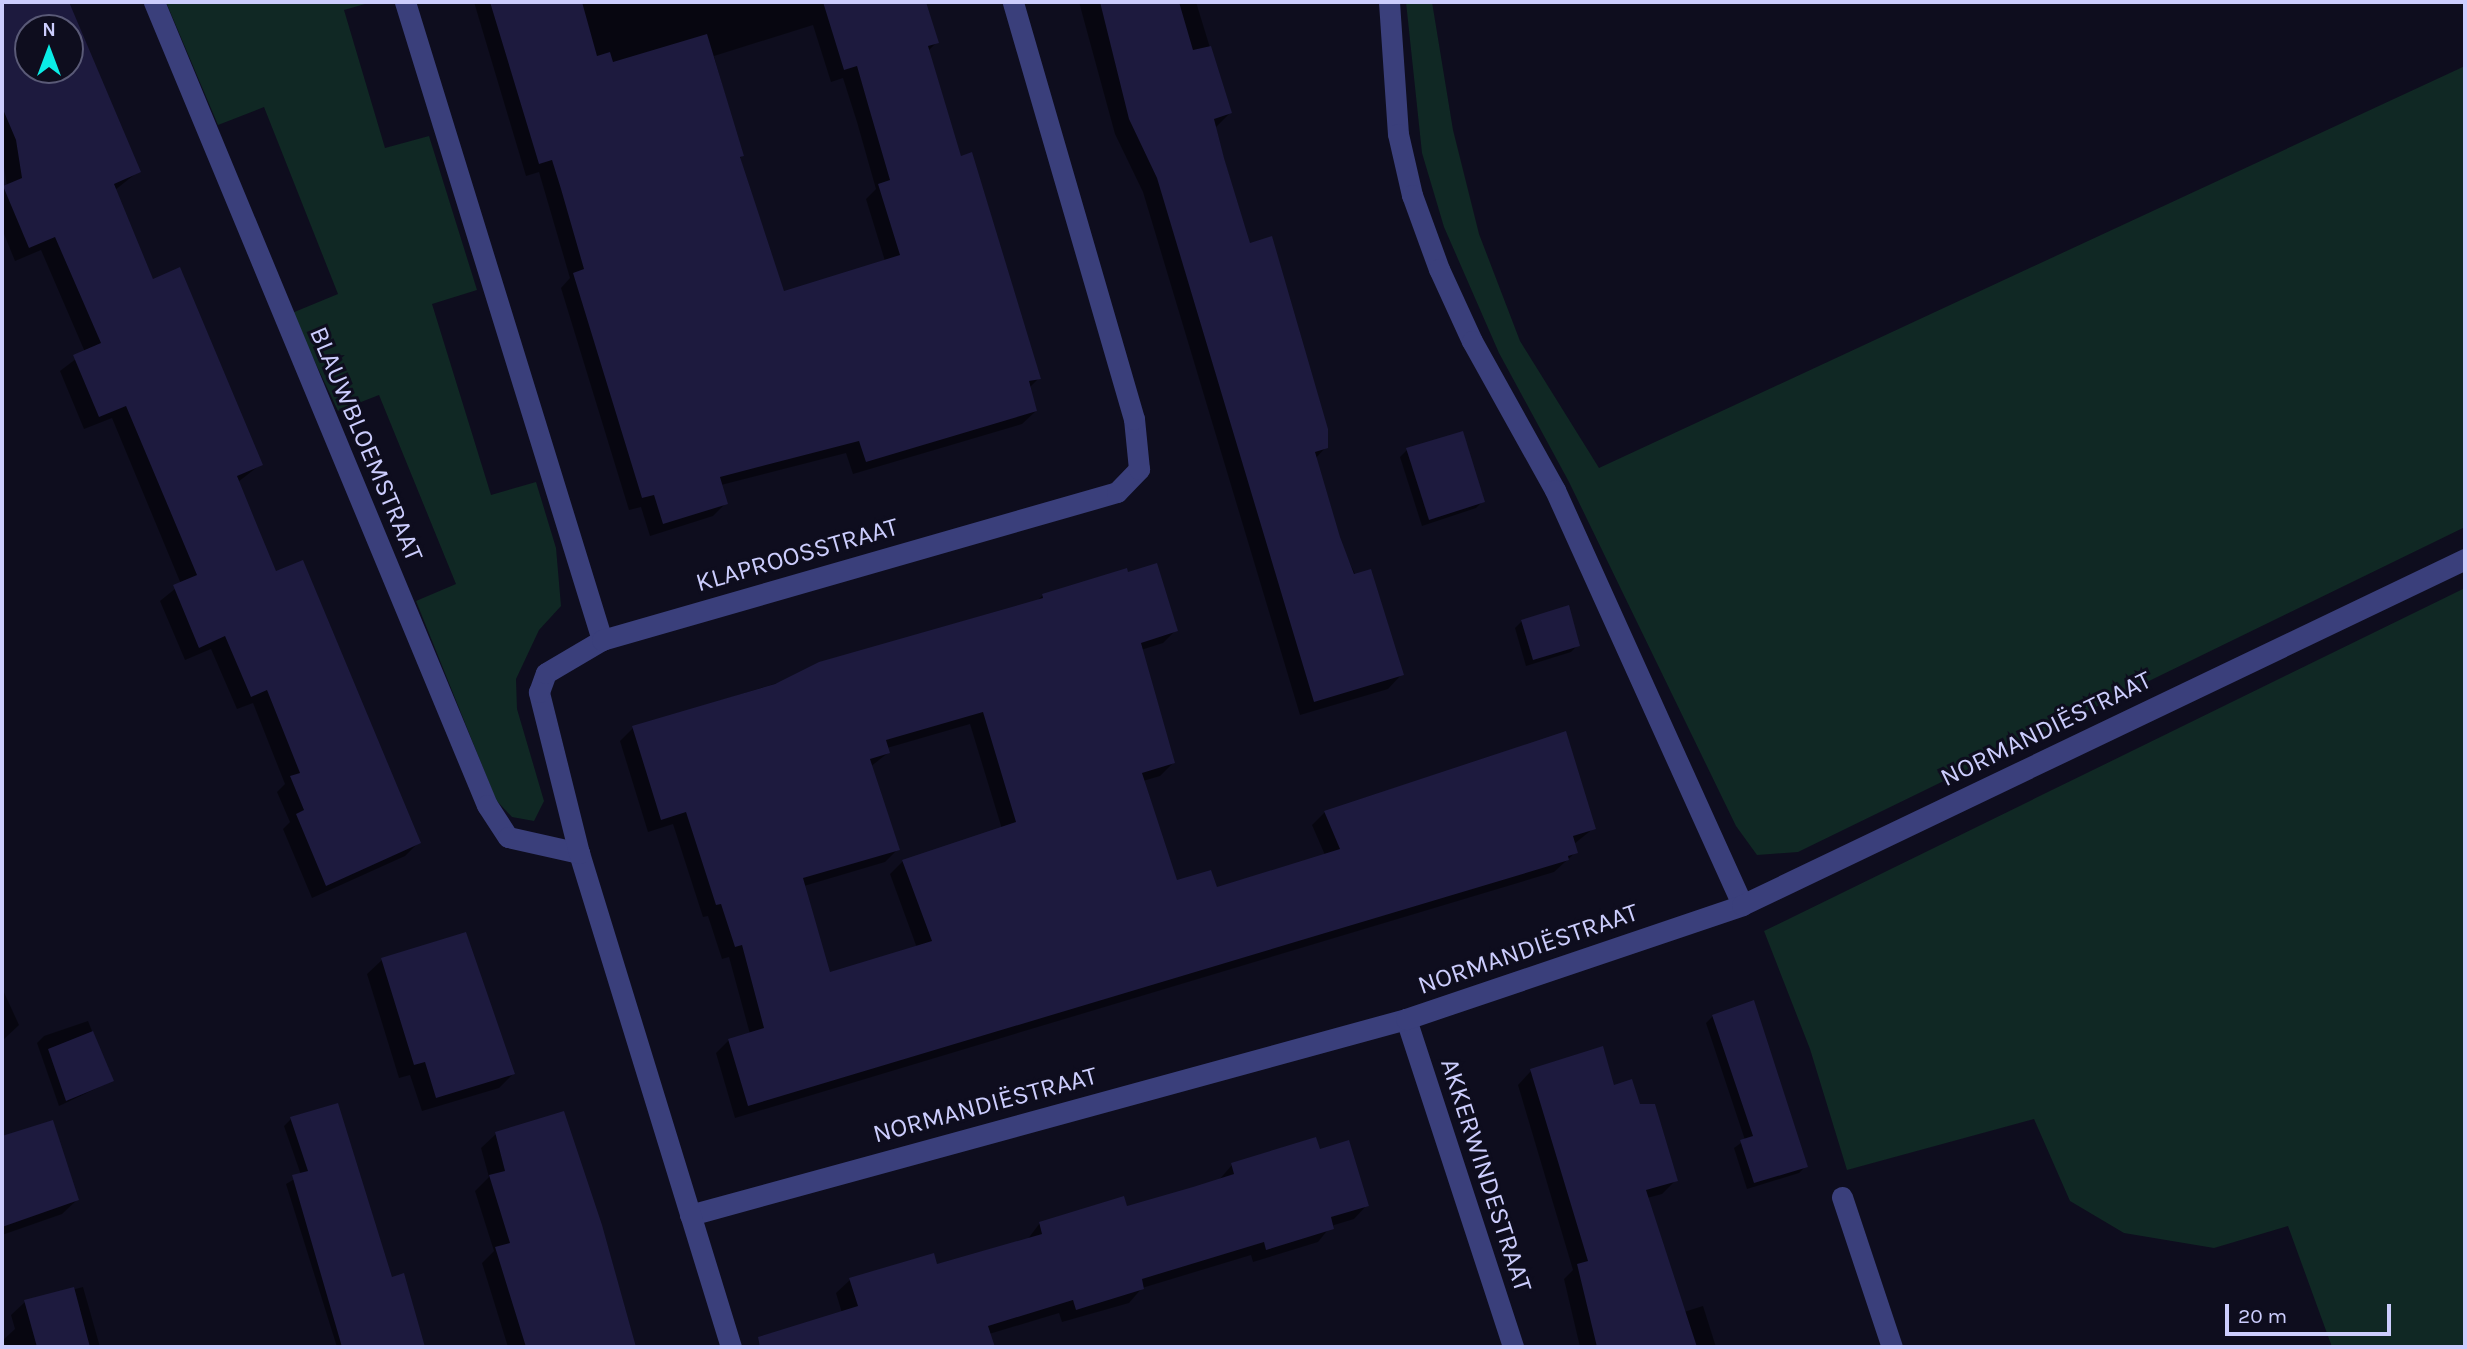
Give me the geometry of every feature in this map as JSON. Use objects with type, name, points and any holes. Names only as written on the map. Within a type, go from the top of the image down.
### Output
[{"type":"street","name":"BLAUWBLOEMSTRAAT","points":[[154,2],[487,805],[508,837],[579,853]]},
{"type":"street","points":[[405,2],[602,640]]},
{"type":"street","name":"KLAPROOSSTRAAT","points":[[690,1215],[579,853],[539,692],[546,673],[602,640],[1117,492],[1139,469],[1134,419],[1013,2]]},
{"type":"street","points":[[1389,2],[1398,134],[1412,195],[1439,269],[1472,341],[1555,490],[1742,905]]},
{"type":"street","name":"NORMANDIËSTRAAT","points":[[690,1215],[1406,1019],[1742,905],[2465,559]]},
{"type":"street","name":"AKKERWINDESTRAAT","points":[[1406,1019],[1513,1347]]},
{"type":"street","points":[[1842,1197],[1892,1347]]},
{"type":"street","points":[[690,1215],[731,1347]]},
{"type":"green space","points":[[166,2],[372,2],[344,10],[385,148],[429,136],[477,290],[432,304],[491,495],[536,482],[556,548],[561,606],[539,630],[516,679],[517,709],[544,801],[534,821],[512,817],[496,800],[416,601],[456,584],[379,395],[338,411],[292,313],[338,294],[264,107],[218,125]]},
{"type":"green space","points":[[1406,2],[1432,2],[1453,130],[1479,234],[1520,341],[1599,468],[2465,66],[2465,527],[1798,852],[1757,855],[1736,826],[1569,482],[1499,353],[1444,227],[1422,153]]},
{"type":"green space","points":[[2465,588],[2465,1347],[2332,1347],[2288,1226],[2214,1248],[2124,1233],[2070,1201],[2034,1119],[1847,1170],[1810,1049],[1764,931]]},
{"type":"building","points":[[2,2],[69,2],[74,14],[14,14],[14,84],[84,84],[84,37],[141,172],[114,184],[153,279],[180,267],[263,465],[237,476],[276,571],[303,560],[421,843],[326,886],[296,814],[304,810],[290,776],[300,773],[267,690],[251,697],[225,636],[199,648],[173,585],[197,575],[126,406],[99,417],[73,355],[101,343],[55,237],[29,248],[3,186],[22,178],[16,140],[2,107]]},
{"type":"building","points":[[490,2],[582,2],[597,56],[610,52],[613,62],[707,34],[744,156],[740,157],[784,291],[900,255],[878,184],[890,180],[857,66],[844,70],[823,2],[926,2],[939,43],[928,46],[961,156],[972,152],[1041,379],[1029,381],[1037,411],[866,462],[859,441],[720,477],[728,504],[663,524],[654,495],[642,498],[573,273],[584,269],[561,189],[552,160],[539,164]]},
{"type":"building","points":[[1100,2],[1179,2],[1193,50],[1211,46],[1232,113],[1214,119],[1224,158],[1250,243],[1272,236],[1328,429],[1328,448],[1315,452],[1340,537],[1354,574],[1371,569],[1404,675],[1314,702],[1157,178],[1129,119]]},
{"type":"building","points":[[1463,431],[1485,502],[1429,520],[1406,448]]},
{"type":"building","points":[[1157,563],[1178,631],[1141,643],[1175,763],[1142,773],[1177,880],[1211,870],[1217,887],[1340,849],[1324,811],[1566,731],[1596,829],[1573,836],[1578,853],[1568,856],[1569,860],[748,1106],[728,1039],[764,1028],[742,945],[735,947],[721,904],[716,905],[686,812],[661,820],[632,726],[775,684],[819,662],[1043,598],[1042,594],[1127,568],[1128,572]],"holes":[[[983,712],[1016,822],[902,860],[932,941],[830,972],[803,878],[900,850],[870,759],[890,753],[886,740]]]},
{"type":"building","points":[[1569,605],[1580,646],[1533,660],[1521,620]]},
{"type":"building","points":[[466,932],[515,1074],[436,1098],[425,1062],[414,1065],[381,958]]},
{"type":"building","points":[[1754,1000],[1808,1167],[1754,1183],[1740,1140],[1753,1136],[1712,1015]]},
{"type":"building","points":[[93,1031],[114,1081],[66,1101],[48,1049]]},
{"type":"building","points":[[1603,1046],[1614,1085],[1632,1079],[1640,1104],[1655,1104],[1678,1181],[1646,1190],[1697,1347],[1597,1347],[1577,1264],[1588,1261],[1530,1069]]},
{"type":"building","points":[[338,1103],[392,1277],[404,1273],[425,1347],[342,1347],[292,1175],[308,1171],[290,1117]]},
{"type":"building","points":[[564,1111],[602,1225],[636,1347],[526,1347],[495,1247],[510,1243],[489,1175],[505,1171],[495,1132]]},
{"type":"building","points":[[53,1120],[79,1200],[2,1227],[2,1136]]},
{"type":"building","points":[[1316,1137],[1320,1149],[1349,1140],[1369,1206],[1331,1217],[1334,1229],[1266,1250],[1264,1242],[1142,1279],[1144,1289],[1076,1310],[1073,1300],[988,1326],[995,1347],[760,1347],[758,1337],[858,1306],[849,1278],[934,1253],[937,1264],[1042,1234],[1039,1222],[1124,1196],[1127,1206],[1193,1187],[1234,1174],[1231,1163]]},
{"type":"building","points":[[74,1287],[90,1347],[37,1347],[24,1300]]}]
